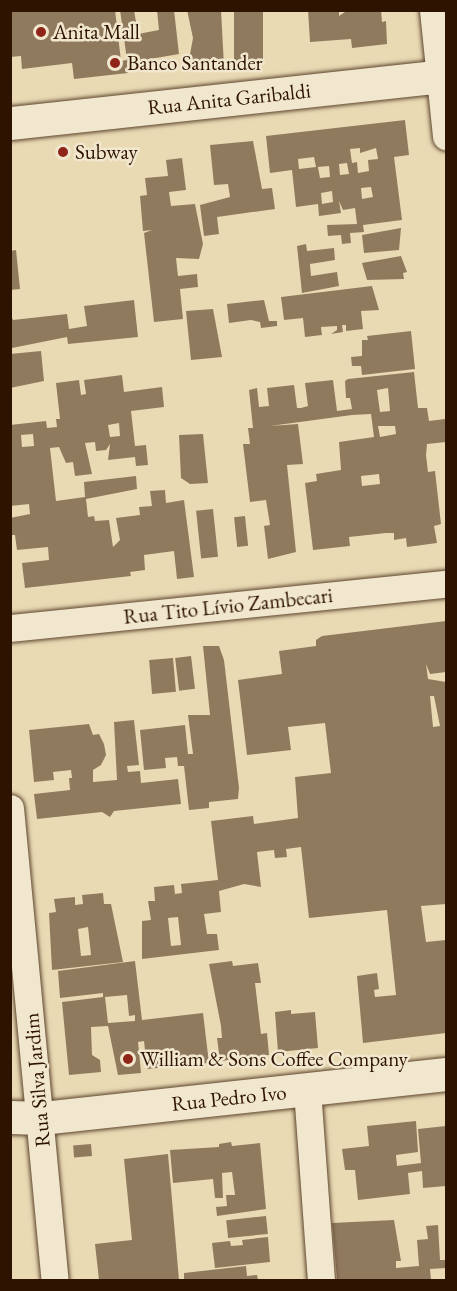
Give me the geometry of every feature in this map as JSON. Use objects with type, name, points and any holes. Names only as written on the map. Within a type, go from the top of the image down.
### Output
[{"type":"main road","name":"Rua Anita Garibaldi","points":[[10,123],[444,76]]},
{"type":"main road","name":"Rua Pedro Ivo","points":[[26,1117],[447,1074]]},
{"type":"street","points":[[433,10],[444,76],[447,136]]},
{"type":"street","name":"Rua Tito Lívio Zambecari","points":[[10,628],[447,584]]},
{"type":"street","name":"Rua Silva Jardim","points":[[10,808],[26,1117],[55,1281]]},
{"type":"street","points":[[307,1090],[321,1281]]},
{"type":"building","points":[[10,10],[115,10],[121,61],[127,60],[120,10],[134,10],[138,34],[159,30],[157,10],[174,10],[179,54],[127,63],[128,73],[74,79],[72,63],[22,69],[21,56],[10,57]]},
{"type":"building","points":[[187,10],[221,10],[224,66],[198,66],[193,69],[193,64],[188,65],[193,38]]},
{"type":"building","points":[[234,10],[263,10],[263,61],[234,61]]},
{"type":"building","points":[[308,10],[339,10],[339,16],[348,10],[381,10],[382,22],[386,21],[387,44],[352,48],[351,39],[310,42]]},
{"type":"building","points":[[405,120],[409,155],[394,157],[402,220],[363,225],[364,232],[350,233],[351,243],[342,244],[341,235],[328,236],[327,225],[357,224],[355,208],[343,210],[339,201],[341,213],[319,216],[318,204],[296,207],[292,170],[270,173],[266,136]],"holes":[[[360,148],[360,153],[376,148],[378,159],[368,160],[369,171],[358,173],[357,162],[352,163],[350,149]],[[314,157],[316,167],[299,169],[298,159]],[[347,163],[349,174],[340,175],[339,164]],[[329,166],[330,177],[320,178],[318,167]],[[371,187],[373,197],[362,199],[361,188]],[[332,191],[333,202],[322,204],[321,193]]]},
{"type":"building","points":[[253,141],[262,189],[272,188],[275,209],[217,217],[219,234],[204,236],[200,205],[230,197],[228,184],[214,185],[210,145]]},
{"type":"building","points":[[182,158],[186,190],[169,192],[171,206],[195,204],[203,244],[199,259],[176,258],[178,276],[197,274],[198,287],[180,289],[183,319],[154,322],[144,233],[152,230],[143,231],[140,196],[147,195],[145,178],[168,176],[166,160]]},
{"type":"building","points":[[401,228],[399,250],[364,253],[362,235]]},
{"type":"building","points":[[306,244],[307,251],[334,248],[335,260],[310,264],[311,276],[337,272],[339,286],[302,293],[297,246]]},
{"type":"building","points":[[16,250],[20,289],[10,290],[10,251]]},
{"type":"building","points":[[401,256],[407,272],[403,273],[404,279],[367,280],[362,263]]},
{"type":"building","points":[[372,286],[379,310],[361,311],[363,329],[346,331],[346,325],[342,325],[343,332],[331,334],[337,330],[337,326],[321,327],[322,335],[305,337],[303,318],[284,320],[281,297]]},
{"type":"building","points":[[134,300],[138,337],[68,344],[67,337],[12,348],[10,314],[13,320],[67,314],[69,329],[87,326],[84,306]]},
{"type":"building","points":[[264,300],[269,321],[277,321],[277,326],[261,328],[260,322],[251,320],[229,323],[227,304]]},
{"type":"building","points":[[213,309],[222,357],[191,360],[186,311]]},
{"type":"building","points":[[411,331],[415,369],[362,375],[361,366],[352,366],[351,357],[362,356],[362,340],[368,340],[367,336]]},
{"type":"building","points":[[41,351],[44,381],[10,388],[10,354]]},
{"type":"building","points":[[414,372],[418,408],[427,408],[429,421],[445,419],[446,442],[427,444],[426,455],[428,472],[435,471],[441,524],[434,526],[437,543],[407,547],[406,538],[394,540],[394,533],[386,533],[349,537],[350,546],[313,550],[305,483],[317,481],[316,474],[341,470],[339,442],[374,437],[371,414],[352,415],[270,426],[298,424],[303,464],[287,465],[296,552],[268,559],[264,526],[270,525],[266,500],[250,502],[243,444],[250,444],[248,428],[253,428],[249,390],[257,388],[259,407],[269,406],[267,388],[294,385],[297,408],[301,408],[308,406],[305,383],[333,380],[337,411],[352,409],[350,398],[346,398],[345,381]],"holes":[[[388,388],[390,411],[380,412],[377,390]],[[378,426],[395,426],[396,434],[380,437]],[[379,474],[380,484],[362,486],[361,476]]]},
{"type":"building","points":[[122,375],[124,392],[162,387],[164,407],[131,411],[135,446],[146,445],[148,465],[136,466],[135,457],[108,460],[110,444],[106,450],[96,451],[95,442],[85,443],[92,474],[75,476],[73,462],[66,463],[59,447],[50,448],[56,501],[85,497],[84,482],[136,476],[137,489],[86,499],[88,517],[94,516],[95,521],[109,520],[113,547],[120,540],[116,518],[140,515],[139,507],[152,506],[150,491],[165,490],[166,503],[184,500],[194,577],[177,579],[174,551],[144,555],[145,570],[130,572],[131,576],[25,588],[22,563],[49,560],[48,547],[17,550],[15,535],[12,535],[10,518],[30,514],[29,504],[10,506],[10,425],[46,421],[47,428],[57,427],[56,419],[60,419],[56,383],[79,380],[81,395],[86,394],[84,380]],"holes":[[[119,423],[120,436],[110,437],[108,425]],[[33,434],[34,446],[22,447],[21,435]]]},
{"type":"building","points":[[203,434],[208,483],[190,484],[181,478],[179,435]]},
{"type":"building","points":[[213,509],[218,557],[201,559],[196,511]]},
{"type":"building","points":[[245,516],[248,546],[237,547],[234,517]]},
{"type":"building","points":[[446,621],[446,672],[430,674],[426,664],[428,679],[446,682],[446,904],[421,906],[426,942],[446,940],[446,1033],[363,1043],[357,976],[377,973],[379,989],[374,990],[375,997],[396,995],[387,910],[309,918],[301,847],[286,849],[287,857],[275,858],[274,850],[257,852],[261,887],[244,884],[219,891],[221,912],[204,914],[207,934],[217,934],[219,950],[142,959],[142,921],[151,920],[148,901],[155,901],[154,887],[174,885],[175,894],[182,893],[181,884],[218,880],[211,821],[253,816],[254,824],[298,818],[295,777],[331,773],[325,723],[288,727],[291,750],[247,755],[238,680],[282,674],[279,651],[316,646],[316,640],[322,636]],"holes":[[[430,696],[434,696],[440,726],[433,727]],[[178,917],[181,945],[171,946],[168,918]]]},
{"type":"building","points":[[203,646],[219,646],[224,660],[239,788],[238,799],[209,802],[209,808],[189,810],[184,766],[178,766],[177,757],[165,758],[166,768],[144,770],[140,730],[185,725],[188,754],[193,754],[188,715],[210,715]]},
{"type":"building","points":[[191,656],[195,689],[179,691],[175,658]]},
{"type":"building","points":[[173,658],[176,692],[152,694],[149,660]]},
{"type":"building","points":[[134,720],[139,765],[127,766],[128,772],[140,771],[141,783],[178,779],[181,804],[114,811],[110,817],[102,812],[37,819],[34,794],[70,790],[69,778],[72,778],[71,770],[53,772],[54,780],[34,782],[29,730],[89,724],[93,735],[99,734],[106,755],[101,765],[93,770],[93,782],[117,780],[114,722]]},
{"type":"building","points":[[103,893],[104,904],[111,904],[123,962],[52,970],[49,913],[56,912],[54,899],[75,897],[75,905],[83,904],[82,895]],"holes":[[[88,927],[91,955],[81,956],[78,929]]]},
{"type":"building","points":[[135,961],[142,1020],[203,1013],[209,1063],[147,1069],[144,1041],[138,1042],[141,1073],[118,1075],[108,1026],[91,1027],[92,1055],[100,1060],[101,1072],[69,1075],[62,1002],[103,997],[103,993],[60,998],[58,971]],"holes":[[[127,995],[129,1016],[135,1015],[135,1021],[108,1023],[105,997]]]},
{"type":"building","points":[[232,961],[233,966],[258,963],[261,983],[255,983],[261,1034],[267,1033],[269,1055],[220,1061],[217,1038],[222,1038],[221,1026],[209,964]]},
{"type":"building","points":[[291,1010],[291,1014],[315,1012],[318,1048],[278,1052],[275,1012]]},
{"type":"building","points":[[416,1121],[418,1152],[396,1155],[397,1166],[421,1163],[418,1129],[446,1126],[446,1186],[423,1188],[422,1171],[408,1173],[410,1194],[358,1200],[355,1170],[345,1170],[342,1149],[369,1146],[367,1126]]},
{"type":"building","points":[[231,1142],[232,1146],[260,1143],[266,1209],[217,1216],[216,1207],[227,1206],[226,1195],[235,1195],[232,1172],[222,1173],[223,1198],[215,1198],[213,1179],[173,1183],[170,1150],[219,1147],[219,1144]]},
{"type":"building","points":[[91,1144],[92,1156],[74,1158],[73,1146]]},
{"type":"building","points":[[168,1154],[179,1280],[99,1280],[95,1244],[132,1240],[124,1159]]},
{"type":"building","points":[[266,1216],[268,1234],[228,1238],[226,1220]]},
{"type":"building","points":[[394,1220],[401,1261],[396,1261],[396,1268],[419,1266],[417,1240],[428,1239],[426,1226],[438,1225],[440,1260],[446,1260],[446,1268],[430,1269],[431,1280],[337,1279],[332,1223]]},
{"type":"building","points":[[268,1237],[270,1262],[215,1268],[212,1243],[230,1241],[231,1246],[243,1245],[242,1240]]},
{"type":"building","points":[[246,1266],[247,1276],[257,1275],[258,1280],[184,1280],[184,1273]]},
{"type":"place","name":"Anita Mall","points":[[41,32]]},
{"type":"place","name":"Banco Santander","points":[[115,63]]},
{"type":"place","name":"Subway","points":[[63,152]]},
{"type":"place","name":"William & Sons Coffee Company","points":[[128,1059]]}]
